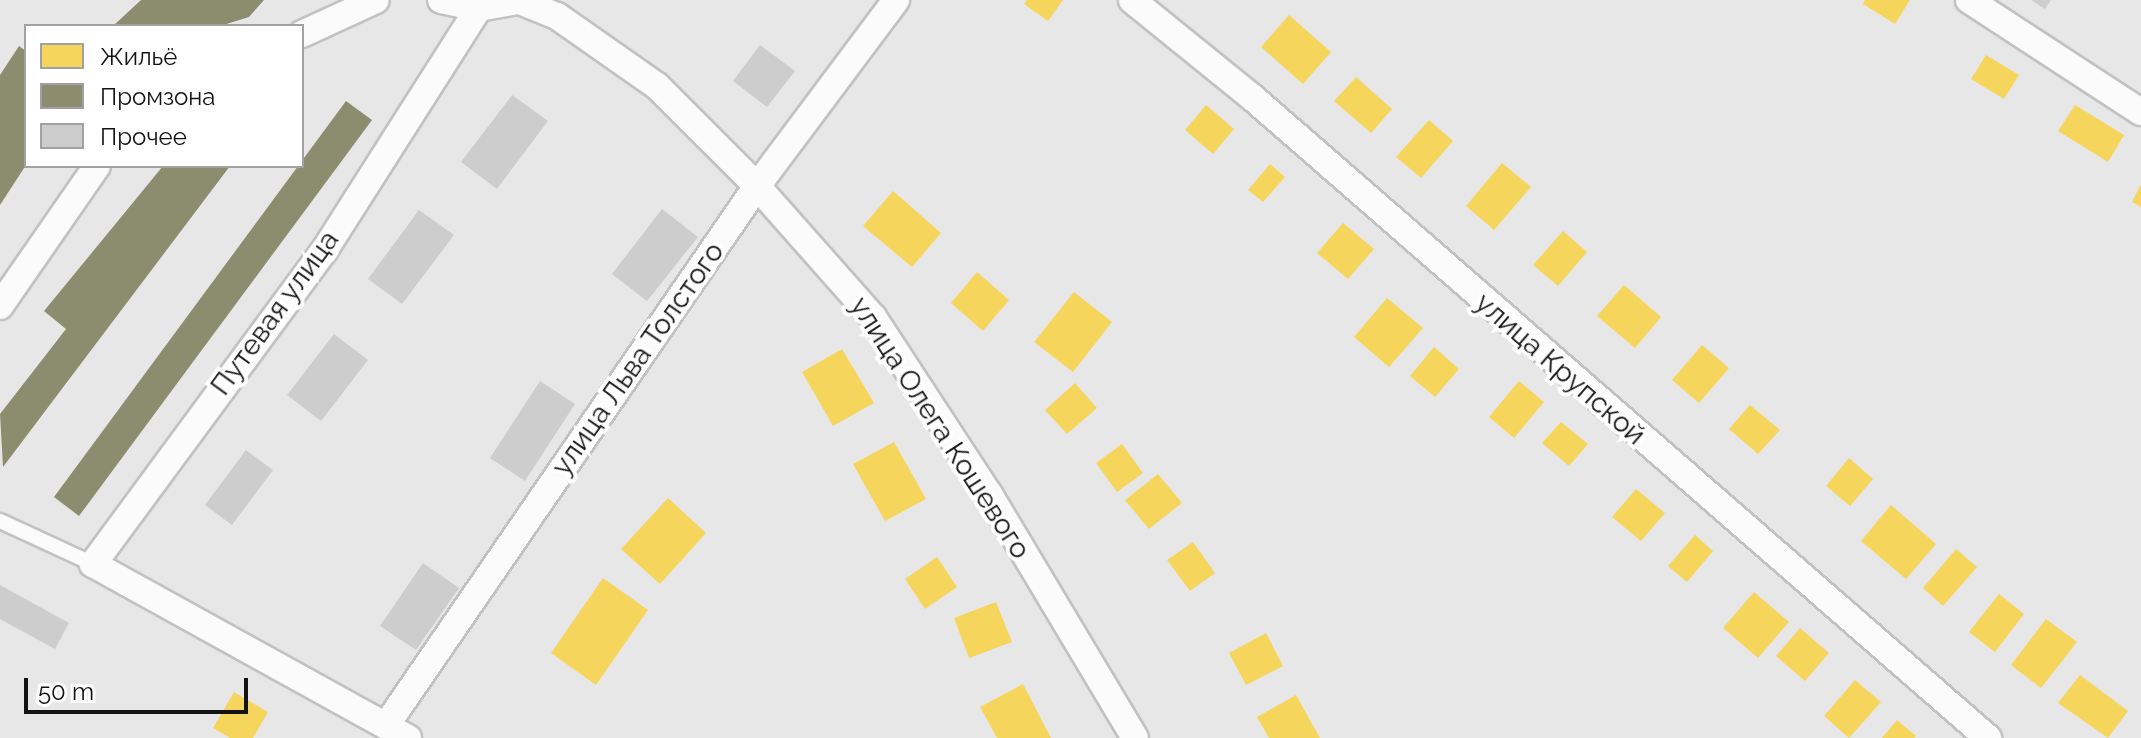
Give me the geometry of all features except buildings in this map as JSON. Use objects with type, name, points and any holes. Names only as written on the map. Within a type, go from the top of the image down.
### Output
[{"type":"street","points":[[304,33],[376,0]]},
{"type":"street","points":[[441,0],[479,8],[523,1]]},
{"type":"street","name":"улица Льва Толстого","points":[[398,731],[757,186],[896,0]]},
{"type":"street","name":"улица Крупской","points":[[1132,0],[1253,98],[1988,738]]},
{"type":"street","points":[[1969,0],[2141,112]]},
{"type":"street","name":"улица Олега Кошевого","points":[[523,1],[557,16],[657,86],[757,186],[873,317],[989,494],[1135,738]]},
{"type":"street","name":"Путевая улица","points":[[93,564],[324,251],[479,8]]},
{"type":"street","points":[[0,306],[96,168]]},
{"type":"street","points":[[93,564],[398,731]]},
{"type":"lane","points":[[0,521],[93,564]]}]
